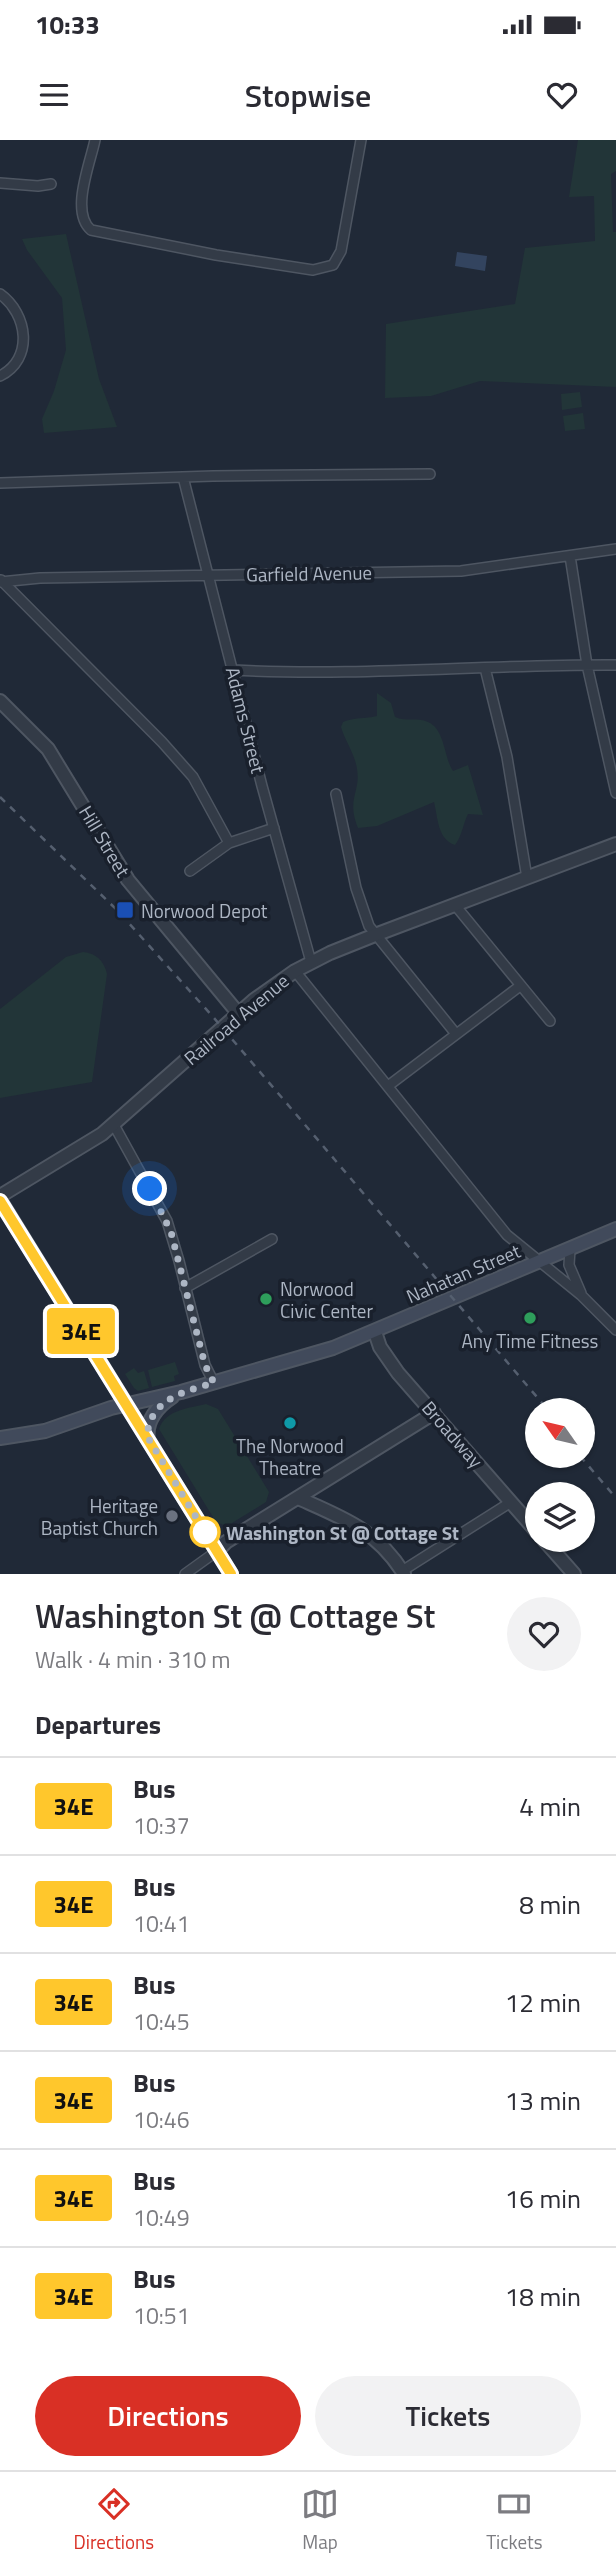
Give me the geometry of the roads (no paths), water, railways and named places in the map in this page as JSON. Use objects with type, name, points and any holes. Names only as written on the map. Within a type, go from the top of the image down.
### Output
[{"type":"main road","points":[[0,1198],[231,1574]]},
{"type":"main road","name":"Nahatan Street","points":[[0,1438],[45,1432],[126,1404],[181,1392],[317,1353],[375,1332],[616,1229]]},
{"type":"main road","points":[[150,1443],[148,1429],[154,1414],[165,1401],[181,1392]]},
{"type":"street","points":[[95,140],[80,208],[84,224],[91,230],[216,255],[313,270],[333,265],[341,251],[361,140]]},
{"type":"street","points":[[0,183],[38,186],[51,184]]},
{"type":"street","points":[[0,294],[20,318],[24,331],[21,354],[7,372],[0,376]]},
{"type":"street","points":[[0,483],[183,477],[430,474]]},
{"type":"street","name":"Adams Street","points":[[183,477],[311,962]]},
{"type":"street","name":"Garfield Avenue","points":[[1,581],[40,578],[461,571],[616,549]]},
{"type":"street","points":[[570,556],[587,665],[616,793]]},
{"type":"street","points":[[1,581],[162,742],[193,777],[229,843]]},
{"type":"street","points":[[233,670],[431,671],[616,665]]},
{"type":"street","points":[[485,668],[507,757],[527,878]]},
{"type":"street","name":"Hill Street","points":[[0,701],[48,749],[128,880],[238,1013]]},
{"type":"street","points":[[336,794],[356,888],[369,926],[456,1034]]},
{"type":"street","points":[[190,871],[229,843],[274,828]]},
{"type":"street","name":"Railroad Avenue","points":[[0,1198],[114,1125],[238,1013],[295,971],[375,935],[616,844]]},
{"type":"street","points":[[455,905],[550,1021]]},
{"type":"street","points":[[295,971],[507,1235],[581,1295],[616,1330]]},
{"type":"street","points":[[388,1086],[520,986]]},
{"type":"street","points":[[114,1125],[167,1221],[205,1365],[214,1383]]},
{"type":"street","points":[[185,1287],[272,1239]]},
{"type":"street","points":[[570,1249],[569,1265],[581,1295]]},
{"type":"street","name":"Broadway","points":[[375,1332],[380,1347],[392,1365],[525,1518]]},
{"type":"street","points":[[185,1574],[226,1542],[434,1413]]},
{"type":"street","points":[[298,1498],[358,1526],[381,1543],[403,1573],[511,1502]]},
{"type":"street","points":[[555,1552],[574,1574]]},
{"type":"water","points":[[457,252],[487,256],[485,271],[455,266]]},
{"type":"railway","points":[[0,797],[118,911],[214,1018],[538,1398]]},
{"type":"railway","points":[[590,1468],[616,1498]]},
{"type":"place","name":"Norwood Depot","points":[[125,910]]},
{"type":"place","name":"Norwood Civic Center","points":[[266,1299]]},
{"type":"place","name":"Any Time Fitness","points":[[530,1318]]},
{"type":"place","name":"The Norwood Theatre","points":[[290,1423]]},
{"type":"place","name":"Heritage Baptist Church","points":[[172,1516]]},
{"type":"place","name":"Washington St @ Cottage St","points":[[205,1532]]}]
